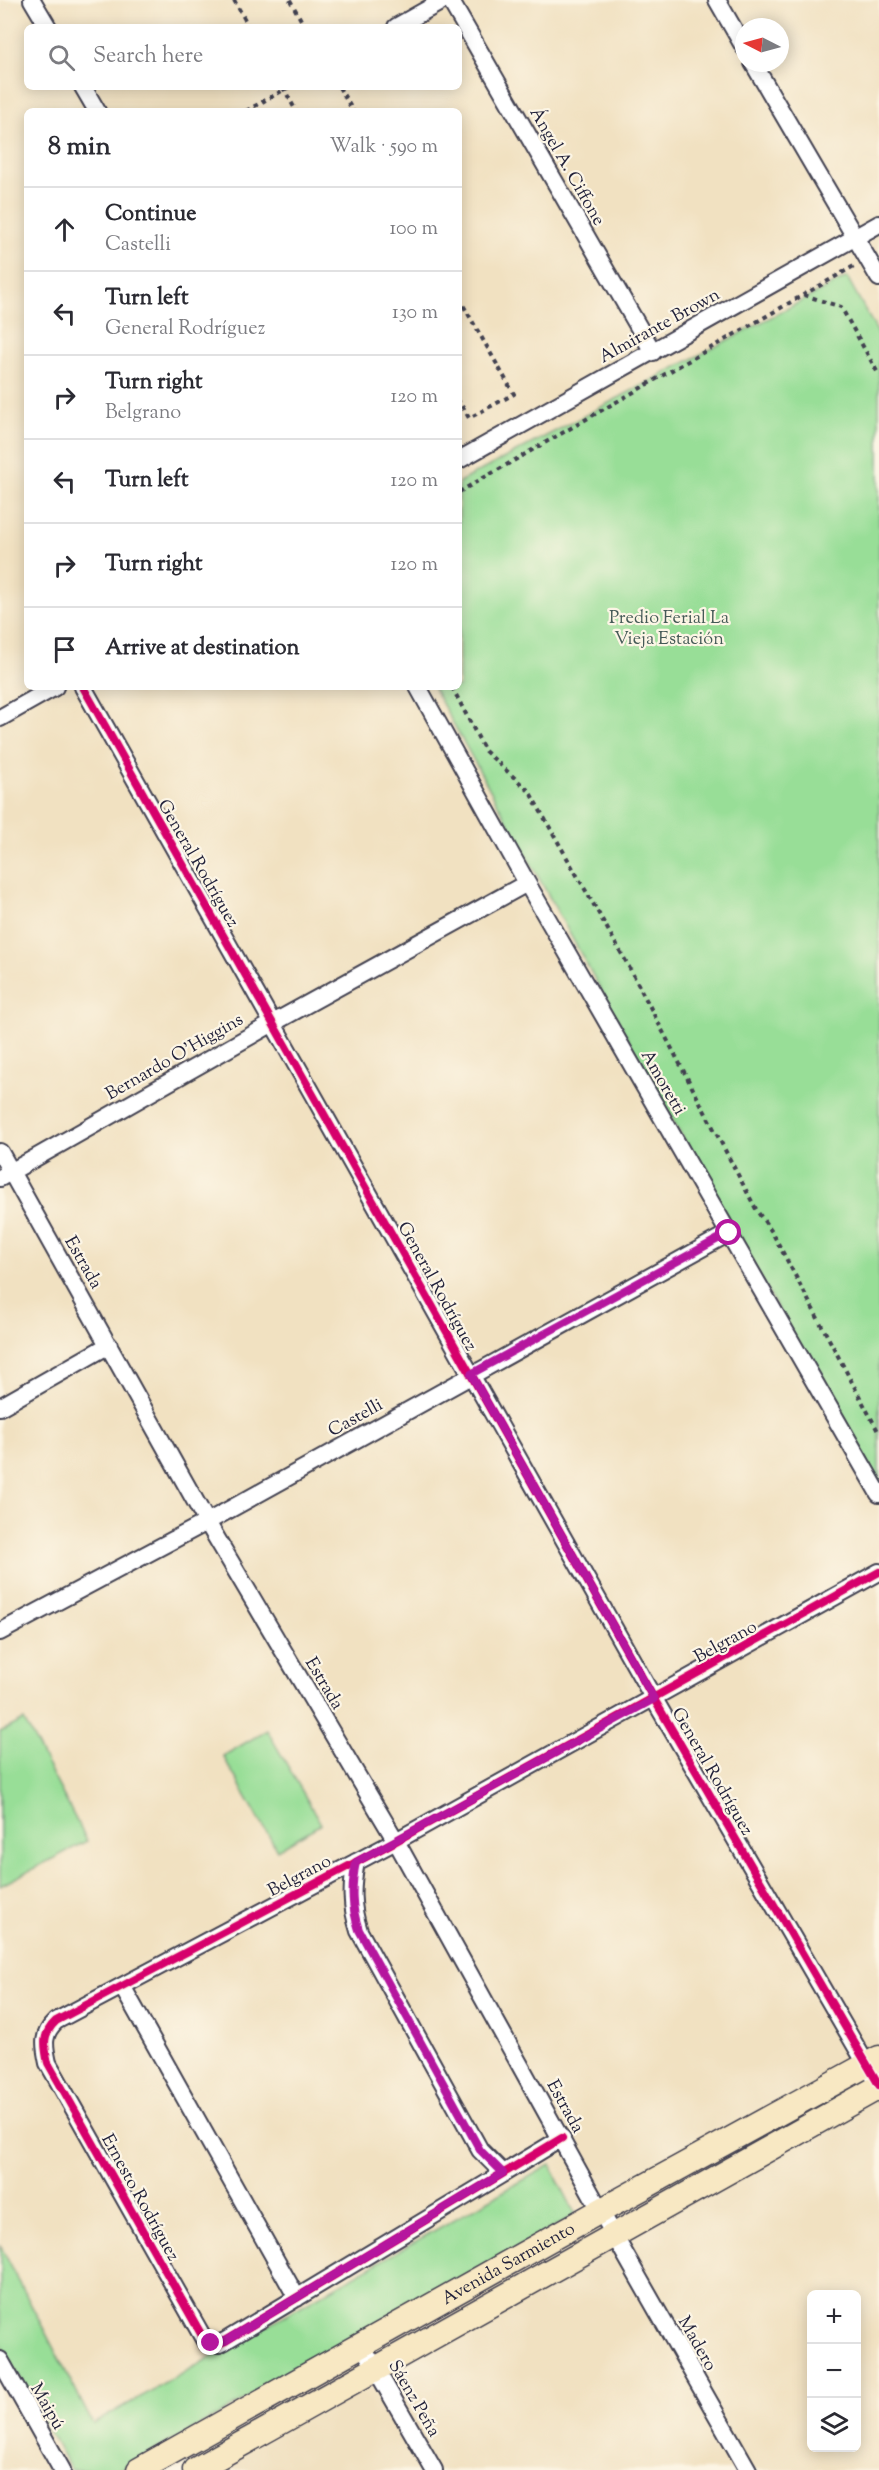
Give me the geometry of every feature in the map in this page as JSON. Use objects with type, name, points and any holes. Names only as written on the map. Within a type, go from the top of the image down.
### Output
[{"type":"main road","name":"Avenida Sarmiento","points":[[139,2470],[602,2210],[876,2073]]},
{"type":"main road","name":"Avenida Sarmiento","points":[[195,2470],[614,2235],[876,2073]]},
{"type":"street","points":[[32,0],[46,24]]},
{"type":"street","points":[[401,24],[444,0]]},
{"type":"street","name":"Ángel A. Ciffone","points":[[450,0],[653,352]]},
{"type":"street","points":[[717,0],[735,31]]},
{"type":"street","points":[[758,72],[879,278]]},
{"type":"street","points":[[85,90],[95,108]]},
{"type":"street","name":"Almirante Brown","points":[[462,458],[879,224]]},
{"type":"street","points":[[0,718],[51,690]]},
{"type":"street","name":"General Rodríguez","points":[[84,690],[654,1699],[876,2073]]},
{"type":"street","name":"Amoretti","points":[[420,690],[527,883],[879,1494]]},
{"type":"street","name":"Bernardo O'Higgins","points":[[5,1175],[273,1023],[527,883]]},
{"type":"street","name":"Estrada","points":[[0,1152],[5,1175],[109,1345],[207,1522],[396,1841],[614,2235]]},
{"type":"street","name":"Castelli","points":[[0,1632],[207,1522],[729,1233]]},
{"type":"street","points":[[0,1407],[109,1345]]},
{"type":"street","name":"Belgrano","points":[[48,2063],[44,2043],[47,2029],[56,2021],[396,1841],[879,1572]]},
{"type":"street","points":[[356,1862],[351,1885],[352,1910],[359,1930],[480,2150],[503,2173]]},
{"type":"street","points":[[122,1986],[297,2298],[561,2138]]},
{"type":"street","name":"Ernesto Rodríguez","points":[[48,2063],[205,2341],[211,2343],[225,2341],[297,2298]]},
{"type":"street","name":"Madero","points":[[614,2235],[748,2470]]},
{"type":"street","name":"Sáenz Peña","points":[[362,2345],[434,2470]]},
{"type":"street","name":"Maipú","points":[[0,2360],[62,2470]]},
{"type":"path","points":[[234,0],[247,24]]},
{"type":"path","points":[[290,0],[303,24]]},
{"type":"path","points":[[251,108],[282,90]]},
{"type":"path","points":[[286,90],[295,108]]},
{"type":"path","points":[[341,90],[351,108]]},
{"type":"path","points":[[462,490],[867,258]]},
{"type":"path","points":[[803,295],[841,307],[879,375]]},
{"type":"path","points":[[462,303],[514,394],[469,418],[462,406]]},
{"type":"path","points":[[454,690],[485,751],[529,791],[628,965],[757,1211],[772,1232],[879,1433]]},
{"type":"green space","name":"Predio Ferial La Vieja Estación","points":[[847,277],[879,335],[879,1492],[435,690],[462,690],[462,480]]},
{"type":"green space","points":[[24,1720],[87,1841],[0,1886],[0,1732]]},
{"type":"green space","points":[[267,1730],[321,1824],[277,1850],[223,1756]]},
{"type":"green space","points":[[550,2165],[576,2215],[120,2470],[71,2470],[0,2342],[0,2245],[93,2424]]},
{"type":"cycle path","points":[[85,690],[654,1699],[879,2085]]},
{"type":"cycle path","points":[[562,2138],[219,2344],[205,2341],[48,2063],[45,2040],[48,2031],[56,2021],[396,1841],[879,1572]]},
{"type":"route","points":[[211,2343],[219,2344],[225,2341],[503,2173],[480,2150],[359,1930],[352,1910],[351,1885],[356,1862],[654,1699],[471,1374],[729,1233]]}]
